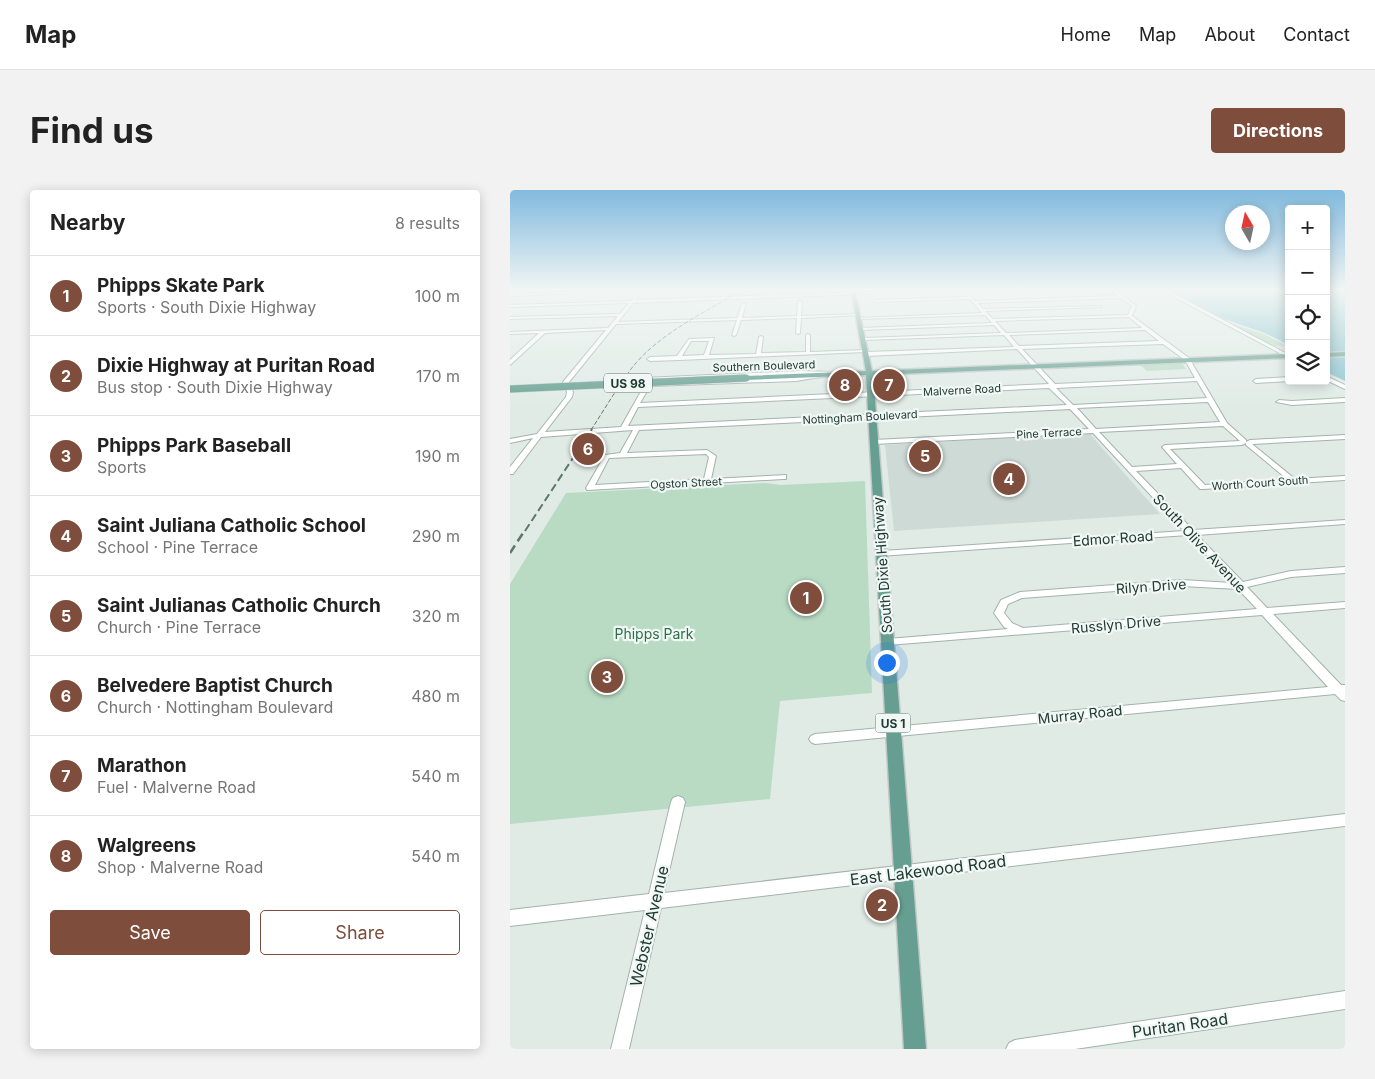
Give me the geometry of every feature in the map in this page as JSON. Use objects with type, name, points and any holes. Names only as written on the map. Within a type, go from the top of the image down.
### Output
[{"type":"main road","name":"South Dixie Highway","points":[[861,331],[871,394],[915,1049]]},
{"type":"main road","points":[[1330,354],[1345,354]]},
{"type":"main road","name":"Southern Boulevard","points":[[510,391],[834,374],[1285,356]]},
{"type":"street","points":[[510,332],[541,331]]},
{"type":"street","points":[[510,363],[544,331]]},
{"type":"street","points":[[510,472],[569,397],[570,392],[566,382],[568,378],[607,331]]},
{"type":"street","points":[[679,358],[687,341],[701,334],[702,331]]},
{"type":"street","points":[[734,335],[735,331]]},
{"type":"street","name":"South Olive Avenue","points":[[1001,331],[1052,385],[1057,395],[1063,397],[1263,612],[1342,692],[1345,704]]},
{"type":"street","points":[[863,339],[1087,331]]},
{"type":"street","points":[[1149,331],[1187,359],[1224,424],[1293,481]]},
{"type":"street","points":[[1241,331],[1285,354]]},
{"type":"street","points":[[701,334],[713,340],[706,357]]},
{"type":"street","points":[[808,335],[808,353]]},
{"type":"street","points":[[758,355],[761,337]]},
{"type":"street","points":[[650,359],[1164,342]]},
{"type":"street","points":[[800,373],[834,374],[796,379],[636,385],[639,381],[644,380],[800,373]]},
{"type":"street","name":"Malverne Road","points":[[636,405],[1198,379]]},
{"type":"street","points":[[1256,381],[1285,379]]},
{"type":"street","points":[[1330,380],[1345,387]]},
{"type":"street","points":[[623,429],[647,386]]},
{"type":"street","name":"Nottingham Boulevard","points":[[510,441],[539,435],[637,428],[1211,400]]},
{"type":"street","points":[[1279,402],[1345,400]]},
{"type":"street","name":"Pine Terrace","points":[[874,442],[1224,424]]},
{"type":"street","points":[[637,428],[623,455],[706,452],[713,456],[707,482]]},
{"type":"street","points":[[1183,466],[1165,447],[1345,437]]},
{"type":"street","name":"Ogston Street","points":[[623,455],[607,456],[590,488],[783,477]]},
{"type":"street","points":[[1130,469],[1183,466]]},
{"type":"street","name":"Worth Court South","points":[[1183,466],[1203,487],[1345,478]]},
{"type":"street","name":"Edmor Road","points":[[882,554],[1345,522]]},
{"type":"street","name":"Rilyn Drive","points":[[1025,632],[1008,626],[1000,618],[1001,605],[1008,599],[1020,595],[1182,583],[1240,586],[1281,576],[1345,570]]},
{"type":"street","name":"Russlyn Drive","points":[[888,642],[1345,605]]},
{"type":"street","name":"Murray Road","points":[[815,739],[1342,692]]},
{"type":"street","name":"Webster Avenue","points":[[620,1049],[678,802]]},
{"type":"street","name":"East Lakewood Road","points":[[510,918],[1345,820]]},
{"type":"street","name":"Puritan Road","points":[[1015,1049],[1345,1000]]},
{"type":"shaded area","points":[[1089,433],[1160,514],[894,531],[885,445]]},
{"type":"green space","points":[[1244,331],[1255,331],[1264,334],[1285,346],[1273,346]]},
{"type":"green space","points":[[1182,363],[1186,369],[1147,371],[1139,364]]},
{"type":"green space","name":"Phipps Park","points":[[865,481],[872,693],[780,701],[770,799],[510,824],[510,584],[566,493],[765,483],[781,485]]},
{"type":"water","points":[[1259,331],[1285,331],[1285,343],[1265,333]]},
{"type":"water","points":[[1330,331],[1345,331],[1345,381],[1330,374]]},
{"type":"railway","points":[[591,430],[631,369],[654,345],[673,331]]},
{"type":"railway","points":[[525,531],[592,429]]},
{"type":"railway","points":[[510,553],[525,530]]},
{"type":"place","name":"Walgreens","points":[[845,385]]},
{"type":"place","name":"Marathon","points":[[889,385]]},
{"type":"place","name":"Belvedere Baptist Church","points":[[588,449]]},
{"type":"place","name":"Saint Julianas Catholic Church","points":[[925,456]]},
{"type":"place","name":"Saint Juliana Catholic School","points":[[1009,479]]},
{"type":"place","name":"Phipps Skate Park","points":[[806,598]]},
{"type":"place","name":"Phipps Park Baseball","points":[[607,677]]},
{"type":"place","name":"Dixie Highway at Puritan Road","points":[[882,905]]}]
